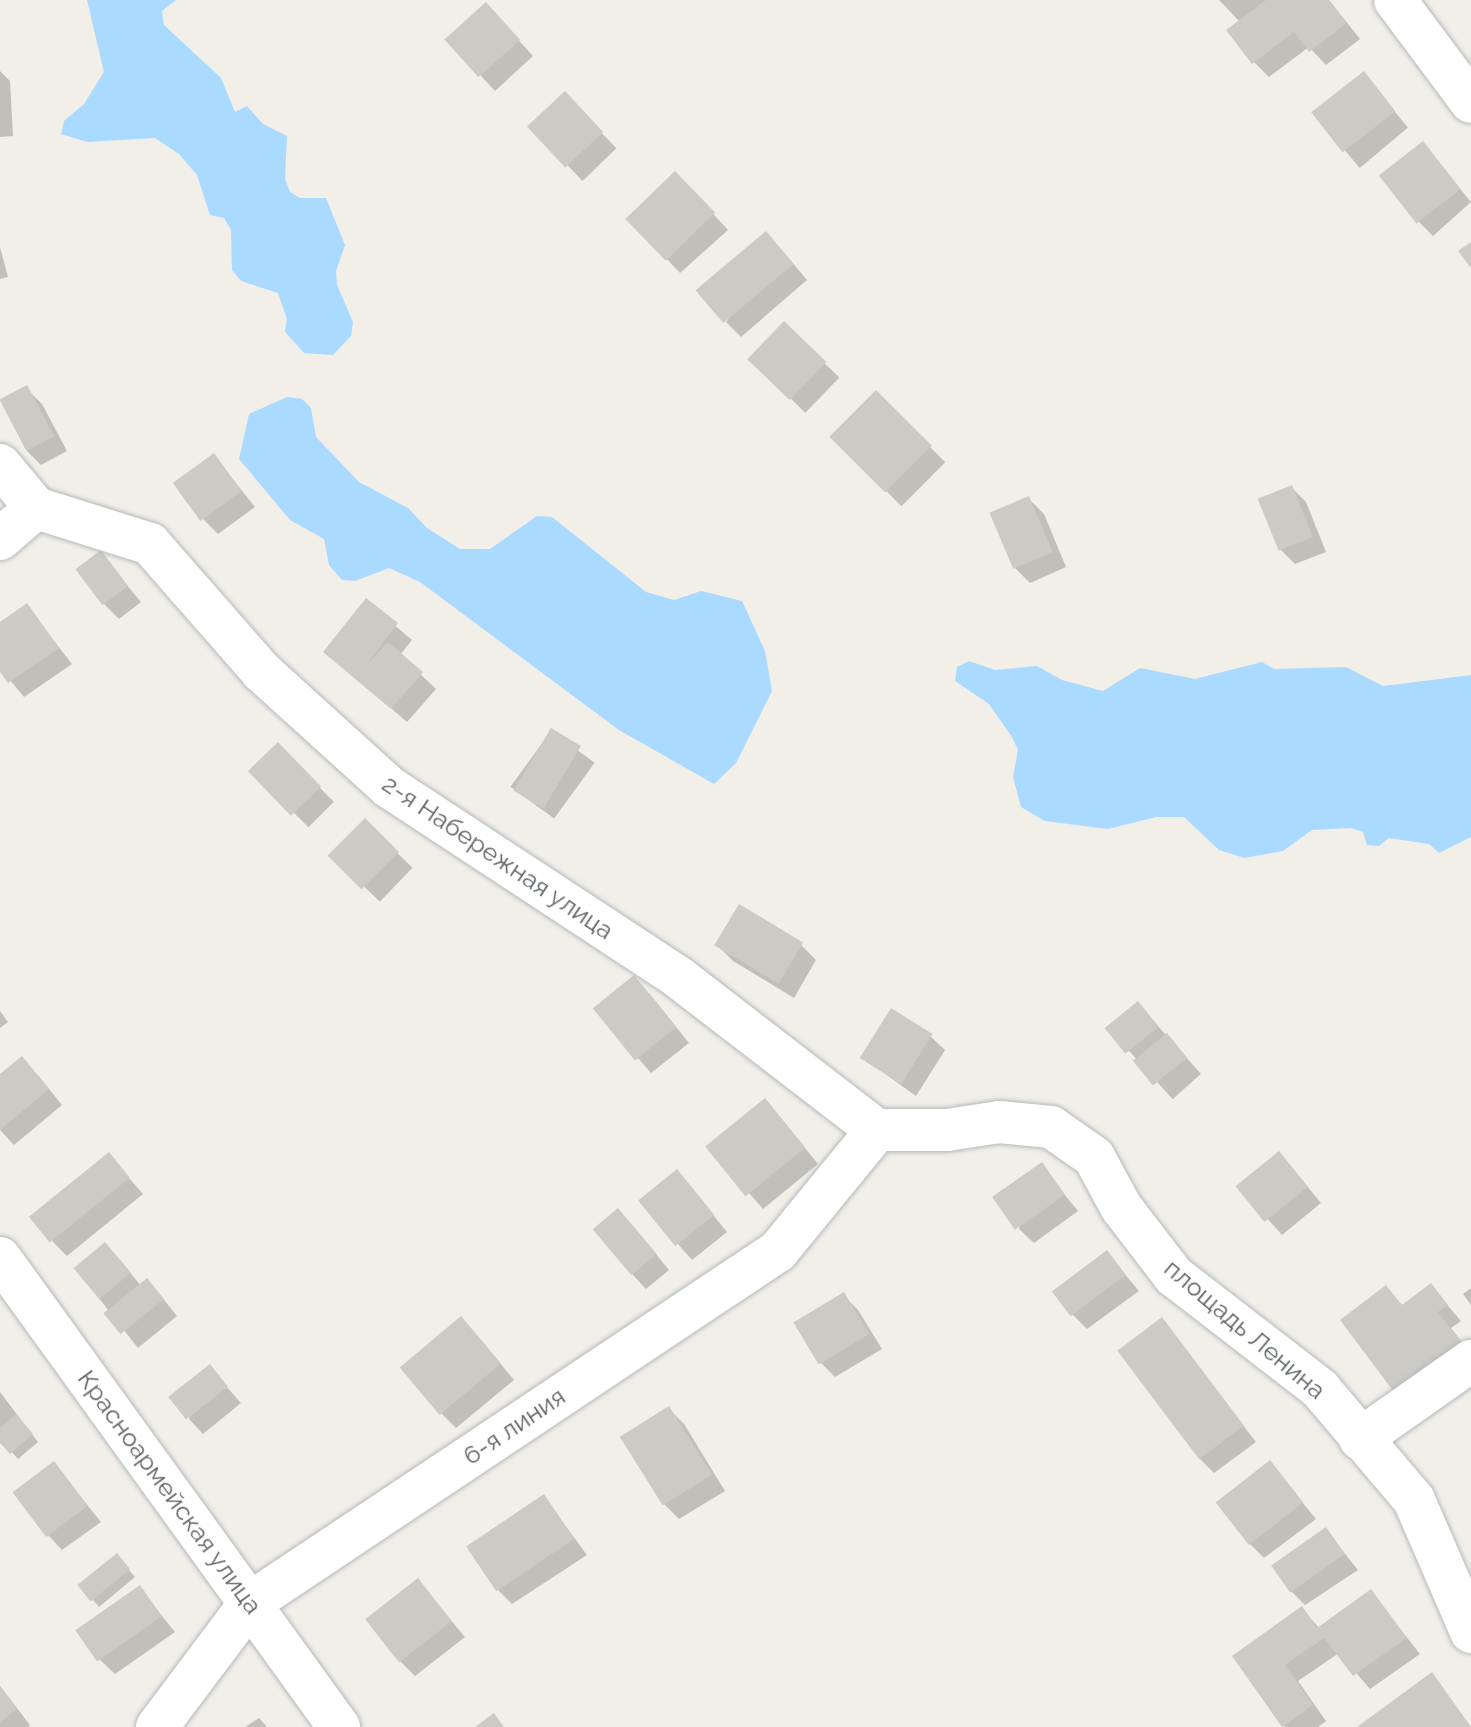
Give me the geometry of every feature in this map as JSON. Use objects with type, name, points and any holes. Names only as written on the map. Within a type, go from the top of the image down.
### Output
[{"type":"street","points":[[1396,0],[1471,102]]},
{"type":"street","points":[[0,465],[36,508],[0,539]]},
{"type":"street","name":"2-я Набережная улица","points":[[36,508],[150,544],[261,671],[389,787],[678,977],[877,1130]]},
{"type":"street","name":"площадь Ленина","points":[[877,1130],[947,1130],[1000,1122],[1051,1126],[1094,1157],[1121,1207],[1174,1276],[1320,1389],[1414,1500],[1471,1632]]},
{"type":"street","name":"6-я линия","points":[[157,1727],[250,1603],[778,1251],[877,1130]]},
{"type":"street","name":"Красноармейская улица","points":[[0,1258],[339,1727]]},
{"type":"street","points":[[1360,1438],[1471,1361]]},
{"type":"water","points":[[87,0],[176,0],[162,11],[164,25],[221,78],[235,112],[247,106],[263,124],[287,136],[285,179],[290,192],[300,198],[326,198],[345,245],[336,271],[337,285],[353,322],[351,336],[333,355],[304,353],[285,332],[287,319],[278,293],[241,281],[232,270],[231,230],[224,218],[210,215],[197,175],[179,154],[155,138],[87,142],[61,134],[64,121],[84,104],[104,72]]},
{"type":"water","points":[[287,397],[302,399],[311,408],[316,437],[359,482],[408,508],[427,528],[460,549],[490,549],[537,516],[552,517],[646,592],[674,600],[701,591],[742,601],[765,651],[772,691],[736,763],[714,784],[619,730],[420,582],[389,568],[355,581],[342,580],[329,565],[324,539],[290,520],[239,459],[249,414]]},
{"type":"water","points":[[969,661],[995,670],[1037,666],[1062,680],[1103,691],[1140,668],[1195,679],[1262,662],[1274,669],[1346,667],[1383,686],[1471,675],[1471,837],[1439,853],[1429,844],[1389,838],[1379,846],[1367,845],[1363,832],[1351,828],[1312,830],[1283,851],[1244,858],[1219,850],[1184,817],[1156,817],[1108,829],[1045,821],[1021,807],[1013,777],[1018,750],[1012,737],[989,704],[955,681],[957,667]]},
{"type":"building","points":[[1266,0],[1329,0],[1347,23],[1309,52],[1294,32],[1252,64],[1226,30]]},
{"type":"building","points":[[486,2],[520,40],[479,77],[444,39]]},
{"type":"building","points":[[1364,71],[1395,111],[1343,152],[1311,112]]},
{"type":"building","points":[[565,91],[603,132],[565,167],[527,126]]},
{"type":"building","points":[[1423,141],[1461,189],[1416,224],[1379,175]]},
{"type":"building","points":[[675,171],[715,213],[666,261],[625,219]]},
{"type":"building","points":[[766,231],[794,264],[723,323],[696,290]]},
{"type":"building","points":[[1471,242],[1471,268],[1458,251]]},
{"type":"building","points":[[784,321],[826,362],[790,400],[747,359]]},
{"type":"building","points":[[27,385],[54,436],[27,451],[0,399]]},
{"type":"building","points":[[876,390],[932,446],[885,493],[829,437]]},
{"type":"building","points":[[214,453],[242,491],[200,521],[173,483]]},
{"type":"building","points":[[1292,485],[1313,537],[1279,551],[1258,499]]},
{"type":"building","points":[[1029,496],[1053,552],[1013,569],[989,513]]},
{"type":"building","points":[[101,550],[128,586],[103,605],[75,569]]},
{"type":"building","points":[[366,598],[398,623],[364,668],[388,642],[423,672],[391,709],[323,652]]},
{"type":"building","points":[[27,603],[59,648],[8,683],[0,672],[0,622]]},
{"type":"building","points":[[551,728],[581,746],[543,809],[513,791]]},
{"type":"building","points":[[278,742],[321,787],[291,816],[248,771]]},
{"type":"building","points":[[365,818],[399,852],[361,889],[328,855]]},
{"type":"building","points":[[739,904],[803,943],[779,984],[714,945]]},
{"type":"building","points":[[634,975],[676,1027],[635,1060],[593,1008]]},
{"type":"building","points":[[1138,1001],[1159,1027],[1125,1054],[1105,1028]]},
{"type":"building","points":[[891,1008],[933,1034],[901,1084],[860,1058]]},
{"type":"building","points":[[1167,1033],[1187,1058],[1153,1086],[1133,1061]]},
{"type":"building","points":[[22,1056],[49,1089],[0,1130],[0,1074]]},
{"type":"building","points":[[765,1098],[805,1148],[745,1196],[705,1146]]},
{"type":"building","points":[[1279,1151],[1308,1187],[1264,1222],[1235,1186]]},
{"type":"building","points":[[109,1152],[130,1178],[50,1242],[29,1217]]},
{"type":"building","points":[[1042,1162],[1065,1195],[1015,1230],[992,1197]]},
{"type":"building","points":[[677,1169],[714,1215],[675,1246],[638,1200]]},
{"type":"building","points":[[618,1208],[657,1254],[631,1275],[593,1229]]},
{"type":"building","points":[[105,1242],[131,1273],[99,1299],[74,1268]]},
{"type":"building","points":[[1107,1250],[1126,1275],[1071,1316],[1052,1292]]},
{"type":"building","points":[[147,1278],[164,1299],[120,1334],[103,1313]]},
{"type":"building","points":[[1431,1283],[1448,1305],[1438,1312],[1461,1342],[1394,1392],[1340,1320],[1386,1285],[1402,1305]]},
{"type":"building","points":[[844,1292],[869,1334],[819,1364],[793,1322]]},
{"type":"building","points":[[461,1316],[501,1363],[440,1415],[400,1367]]},
{"type":"building","points":[[1162,1317],[1244,1426],[1199,1459],[1117,1351]]},
{"type":"building","points":[[210,1364],[228,1387],[186,1419],[168,1397]]},
{"type":"building","points":[[669,1406],[712,1475],[663,1505],[620,1437]]},
{"type":"building","points":[[16,1414],[33,1434],[10,1454],[0,1443],[0,1428]]},
{"type":"building","points":[[1270,1460],[1303,1503],[1249,1545],[1216,1502]]},
{"type":"building","points":[[54,1461],[88,1506],[46,1537],[12,1492]]},
{"type":"building","points":[[544,1494],[574,1539],[496,1591],[466,1547]]},
{"type":"building","points":[[1326,1527],[1345,1554],[1290,1592],[1271,1565]]},
{"type":"building","points":[[117,1553],[130,1569],[91,1601],[77,1585]]},
{"type":"building","points":[[418,1578],[452,1621],[399,1663],[365,1619]]},
{"type":"building","points":[[140,1585],[162,1616],[97,1661],[75,1630]]},
{"type":"building","points":[[1371,1589],[1407,1638],[1353,1676],[1324,1638],[1285,1665],[1313,1705],[1282,1727],[1232,1656],[1302,1606],[1317,1628]]},
{"type":"building","points":[[1432,1672],[1471,1727],[1357,1727]]},
{"type":"building","points":[[0,1687],[17,1709],[0,1722]]},
{"type":"building","points":[[494,1713],[504,1727],[475,1727]]}]
